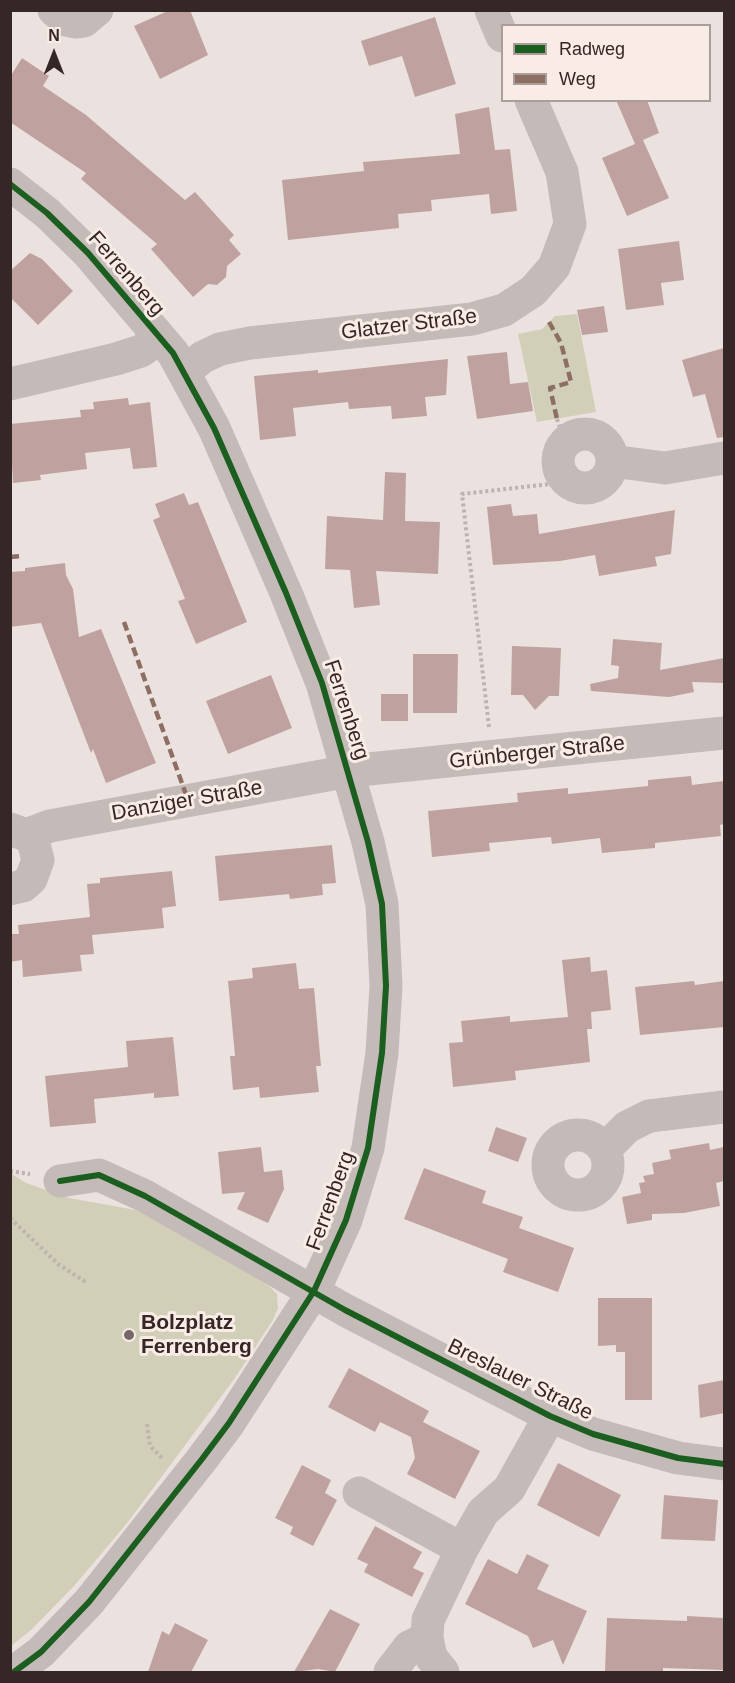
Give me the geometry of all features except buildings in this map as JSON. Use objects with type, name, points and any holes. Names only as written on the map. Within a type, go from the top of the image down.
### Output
[{"type":"street","points":[[54,10],[66,20],[75,22],[84,21],[97,10]]},
{"type":"street","points":[[491,10],[501,34]]},
{"type":"street","name":"Glatzer Straße","points":[[185,371],[203,357],[220,350],[250,343],[472,319],[504,310],[533,291],[554,267],[570,224],[568,198],[562,172],[532,102]]},
{"type":"street","name":"Ferrenberg","points":[[10,184],[47,213],[88,253],[160,338],[185,371],[214,428],[286,593],[322,683],[349,771],[382,904],[386,986],[382,1053],[368,1148],[346,1220],[314,1291],[229,1423],[186,1479],[89,1602],[40,1652],[14,1672]]},
{"type":"street","points":[[10,384],[116,359],[141,351],[160,338]]},
{"type":"street","points":[[591,434],[606,444],[612,461],[606,478],[591,487],[574,486],[561,445],[572,436],[591,434]]},
{"type":"street","points":[[612,461],[665,468],[724,458]]},
{"type":"street","name":"Grünberger Straße","points":[[349,771],[724,733]]},
{"type":"street","name":"Danziger Straße","points":[[18,832],[349,771]]},
{"type":"street","name":"Danziger Straße","points":[[10,889],[23,885],[36,870],[37,850],[18,832]]},
{"type":"street","points":[[604,1149],[627,1127],[649,1116],[724,1107]]},
{"type":"street","points":[[60,1181],[99,1175],[145,1196],[314,1291]]},
{"type":"street","name":"Breslauer Straße","points":[[314,1291],[345,1310],[550,1416],[593,1434],[668,1455],[724,1464]]},
{"type":"street","points":[[443,1672],[431,1657],[427,1638],[428,1620],[462,1549],[483,1512],[508,1490],[550,1416]]},
{"type":"street","points":[[359,1494],[462,1549]]},
{"type":"street","points":[[390,1672],[409,1647],[427,1638]]},
{"type":"path","points":[[493,757],[462,494],[550,484],[561,445]]},
{"type":"path","points":[[10,1218],[58,1264],[87,1283]]},
{"type":"path","points":[[147,1424],[150,1446],[186,1479]]},
{"type":"shaded area","points":[[577,314],[596,412],[537,422],[518,334],[542,329],[555,316]]},
{"type":"shaded area","points":[[10,1173],[26,1183],[69,1198],[147,1212],[269,1286],[277,1294],[278,1308],[273,1320],[235,1378],[128,1522],[75,1585],[31,1630],[11,1646]]},
{"type":"marked path","points":[[549,322],[561,343],[571,382],[550,388],[557,419]]},
{"type":"marked path","points":[[10,557],[23,556]]},
{"type":"marked path","points":[[124,622],[188,800]]},
{"type":"cycle path","points":[[10,184],[47,213],[88,253],[173,353],[214,428],[286,593],[322,683],[368,842],[382,904],[386,986],[382,1053],[368,1148],[346,1220],[314,1291],[229,1423],[202,1459],[89,1602],[41,1652],[14,1672]]},
{"type":"cycle path","points":[[60,1181],[99,1175],[145,1196],[345,1310],[550,1416],[593,1434],[678,1458],[724,1464]]},
{"type":"place","name":"Bolzplatz Ferrenberg","points":[[129,1335]]}]
